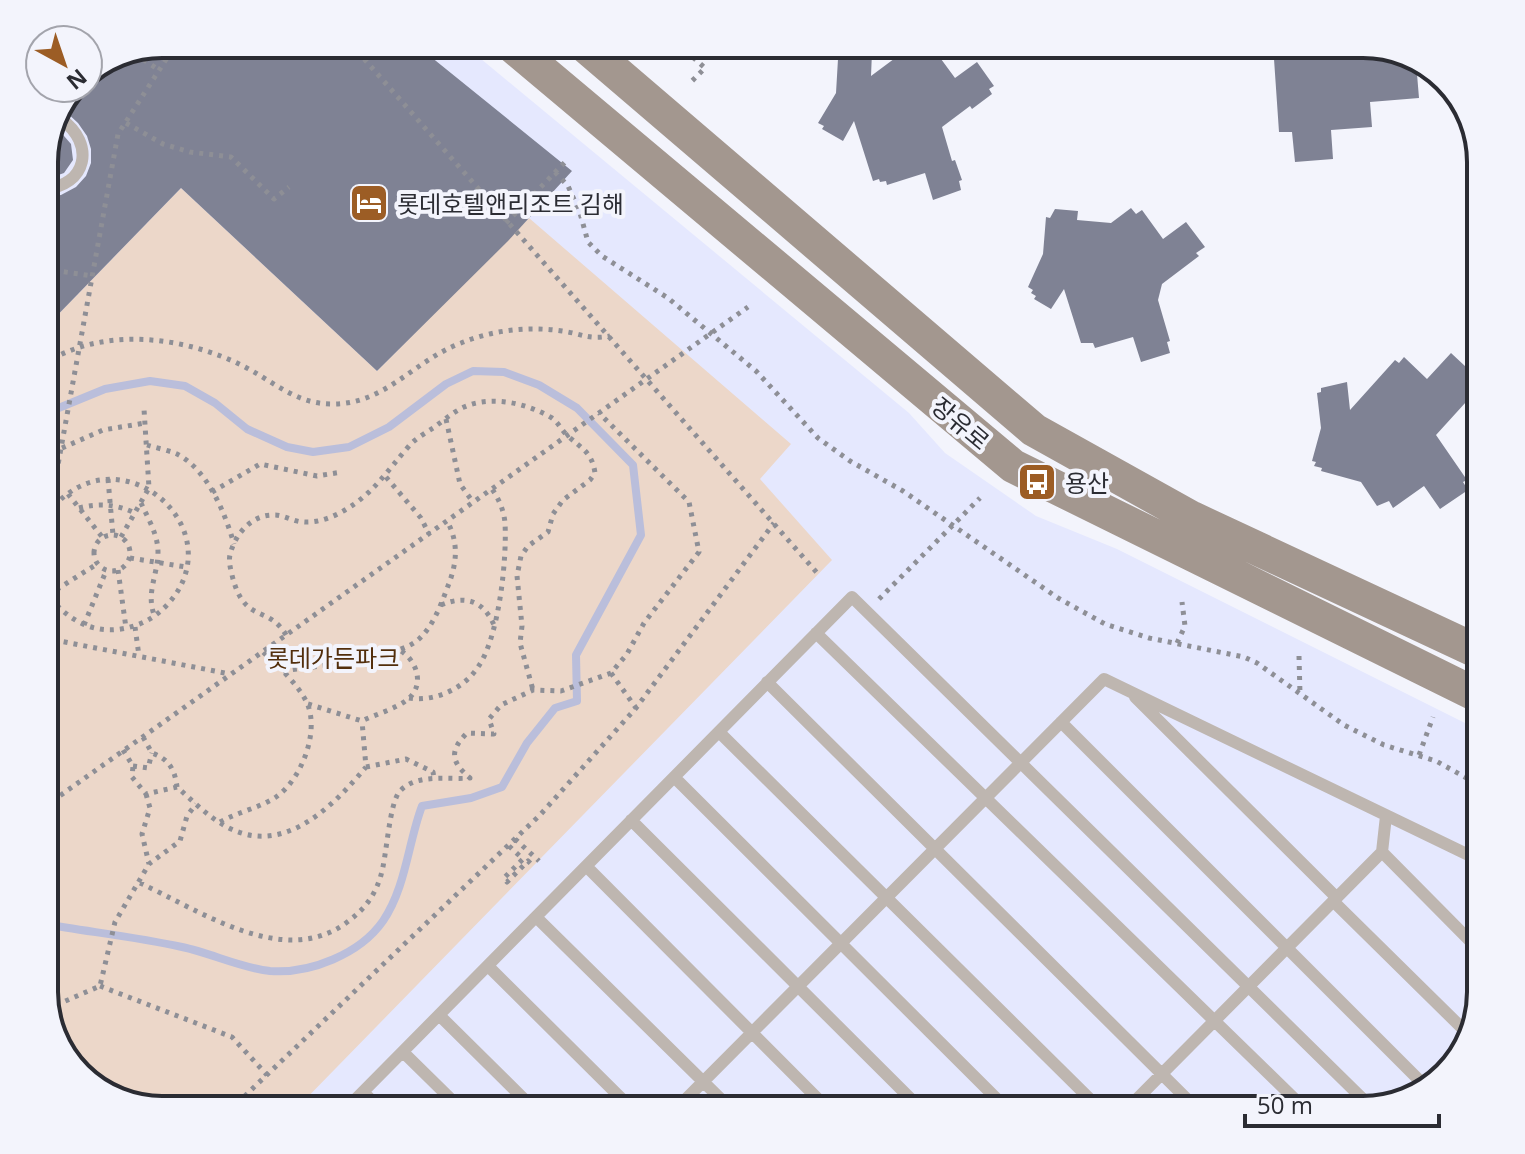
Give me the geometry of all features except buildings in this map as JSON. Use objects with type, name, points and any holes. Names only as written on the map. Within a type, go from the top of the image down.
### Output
[{"type":"main road","name":"장유로","points":[[527,58],[1013,466],[1467,690]]},
{"type":"main road","name":"장유로","points":[[599,58],[1034,430],[1192,518],[1467,646]]},
{"type":"lane","points":[[58,188],[76,174],[83,158],[83,143],[66,123]]},
{"type":"lane","points":[[359,1096],[852,597],[1360,1096]]},
{"type":"lane","points":[[816,633],[1292,1096]]},
{"type":"lane","points":[[689,1096],[1104,679],[1467,854]]},
{"type":"lane","points":[[767,682],[1184,1096]]},
{"type":"lane","points":[[1128,690],[1461,1027]]},
{"type":"lane","points":[[1061,722],[1419,1080]]},
{"type":"lane","points":[[719,732],[1087,1096]]},
{"type":"lane","points":[[674,777],[994,1096]]},
{"type":"lane","points":[[1140,1096],[1382,852],[1386,816]]},
{"type":"lane","points":[[631,820],[908,1096]]},
{"type":"lane","points":[[1382,852],[1467,938]]},
{"type":"lane","points":[[586,866],[815,1096]]},
{"type":"lane","points":[[536,917],[718,1096]]},
{"type":"lane","points":[[488,966],[619,1096]]},
{"type":"lane","points":[[439,1015],[521,1096]]},
{"type":"lane","points":[[403,1052],[448,1096]]},
{"type":"lane","points":[[363,1092],[367,1096]]},
{"type":"path","points":[[58,465],[118,134],[167,58]]},
{"type":"path","points":[[363,58],[506,223],[518,230],[818,574]]},
{"type":"path","points":[[689,84],[705,68],[694,58]]},
{"type":"path","points":[[144,60],[159,70]]},
{"type":"path","points":[[126,122],[163,144],[190,152],[231,157],[274,199],[289,187]]},
{"type":"path","points":[[506,223],[567,160]]},
{"type":"path","points":[[555,172],[568,186],[588,242],[602,256],[668,298],[756,371],[818,438],[850,461],[903,491],[1058,598],[1105,624],[1244,657],[1344,725],[1384,745],[1436,761],[1467,778]]},
{"type":"path","points":[[58,271],[93,276]]},
{"type":"path","points":[[58,797],[748,307]]},
{"type":"path","points":[[58,357],[80,347],[111,341],[145,339],[179,344],[213,352],[243,365],[293,397],[333,405],[369,399],[437,353],[485,334],[539,329],[564,331],[592,339],[610,336]]},
{"type":"path","points":[[286,635],[275,621],[249,610],[236,592],[229,562],[234,545],[249,523],[274,515],[306,523],[326,519],[360,499],[386,477],[411,444],[464,407],[490,401],[514,404],[541,412],[558,422],[567,436],[587,450],[595,473],[563,500],[553,514],[548,532],[528,546],[521,556],[517,576],[522,626],[520,643],[533,690]]},
{"type":"path","points":[[121,537],[149,488],[144,409]]},
{"type":"path","points":[[140,883],[265,939],[293,940],[323,936],[350,920],[371,900],[389,844],[394,800],[401,789],[434,778],[470,778],[459,769],[454,755],[456,744],[467,733],[494,734],[489,719],[501,705],[533,690],[561,691],[611,673],[627,654],[653,611],[699,552],[689,502],[602,411]]},
{"type":"path","points":[[446,419],[460,484],[473,502]]},
{"type":"path","points":[[61,448],[103,430],[145,423]]},
{"type":"path","points":[[147,445],[178,455],[201,476],[228,524],[234,545]]},
{"type":"path","points":[[212,492],[260,464],[317,476],[342,472]]},
{"type":"path","points":[[386,477],[421,518],[429,534]]},
{"type":"path","points":[[108,479],[113,535]]},
{"type":"path","points":[[58,504],[80,485],[108,479],[127,480],[149,488],[168,503],[181,523],[188,546],[186,567],[176,595],[155,617],[135,627],[109,631],[83,625],[58,608]]},
{"type":"path","points":[[409,698],[434,698],[465,680],[477,670],[484,657],[494,626],[501,584],[505,521],[499,498],[492,489]]},
{"type":"path","points":[[68,494],[103,538]]},
{"type":"path","points":[[879,600],[980,498]]},
{"type":"path","points":[[141,503],[157,541],[159,556],[151,586],[151,608],[155,617]]},
{"type":"path","points":[[79,508],[110,504],[135,513]]},
{"type":"path","points":[[283,671],[401,651],[418,640],[431,624],[451,578],[457,551],[447,521]]},
{"type":"path","points":[[245,1096],[509,846],[636,708],[774,523]]},
{"type":"path","points":[[113,535],[121,537],[129,546],[130,558],[118,570],[106,571],[97,564],[94,552],[103,538],[113,535]]},
{"type":"path","points":[[130,558],[186,567]]},
{"type":"path","points":[[58,585],[97,564]]},
{"type":"path","points":[[118,570],[126,628]]},
{"type":"path","points":[[83,625],[106,571]]},
{"type":"path","points":[[440,605],[464,598],[475,602],[484,608],[494,626]]},
{"type":"path","points":[[1177,643],[1185,626],[1182,602]]},
{"type":"path","points":[[135,627],[139,656]]},
{"type":"path","points":[[58,641],[231,674]]},
{"type":"path","points":[[262,652],[283,671],[308,704],[362,721],[409,698],[417,687],[418,675],[409,656],[401,651]]},
{"type":"path","points":[[1299,656],[1300,694]]},
{"type":"path","points":[[611,673],[636,708]]},
{"type":"path","points":[[220,822],[277,797],[294,780],[304,762],[309,741],[308,704]]},
{"type":"path","points":[[1419,755],[1433,717]]},
{"type":"path","points":[[362,721],[366,767]]},
{"type":"path","points":[[143,737],[152,753],[164,757],[175,773],[177,787],[196,804],[233,830],[262,838],[313,821],[343,795],[366,767],[406,759],[433,772],[434,778]]},
{"type":"path","points":[[123,750],[133,766],[132,777],[146,794],[150,808],[142,834],[149,864]]},
{"type":"path","points":[[133,766],[148,768],[152,753]]},
{"type":"path","points":[[146,794],[177,787]]},
{"type":"path","points":[[100,986],[115,922],[149,864],[180,841],[187,816],[196,804]]},
{"type":"path","points":[[515,839],[539,861]]},
{"type":"path","points":[[509,846],[523,859],[504,878],[507,882],[528,861],[533,866]]},
{"type":"path","points":[[59,1004],[100,986],[232,1037],[267,1075]]},
{"type":"shaded area","points":[[162,58],[480,58],[909,413],[945,453],[1036,516],[1117,549],[1467,724],[1466,1006],[1461,1026],[1446,1055],[1421,1079],[1390,1092],[1363,1096],[162,1096],[116,1085],[99,1075],[72,1044],[58,999],[58,155],[62,135],[76,104],[104,104],[104,76],[110,72],[142,60]]},
{"type":"green space","name":"롯데가든파크","points":[[181,188],[377,371],[529,218],[791,444],[760,479],[832,560],[309,1096],[162,1096],[128,1090],[99,1075],[84,1061],[64,1026],[58,999],[58,315]]},
{"type":"waterway","points":[[58,408],[105,389],[150,381],[185,386],[215,403],[247,429],[287,447],[313,452],[349,447],[389,427],[446,384],[473,371],[504,372],[539,385],[577,408],[633,465],[641,535],[576,655],[577,701],[555,708],[527,743],[502,787],[471,798],[422,806],[391,908],[373,933],[348,952],[333,960],[301,969],[270,971],[165,943],[58,926]]},
{"type":"place","name":"롯데호텔앤리조트 김해","points":[[369,203]]},
{"type":"place","name":"용산","points":[[1037,482]]}]
